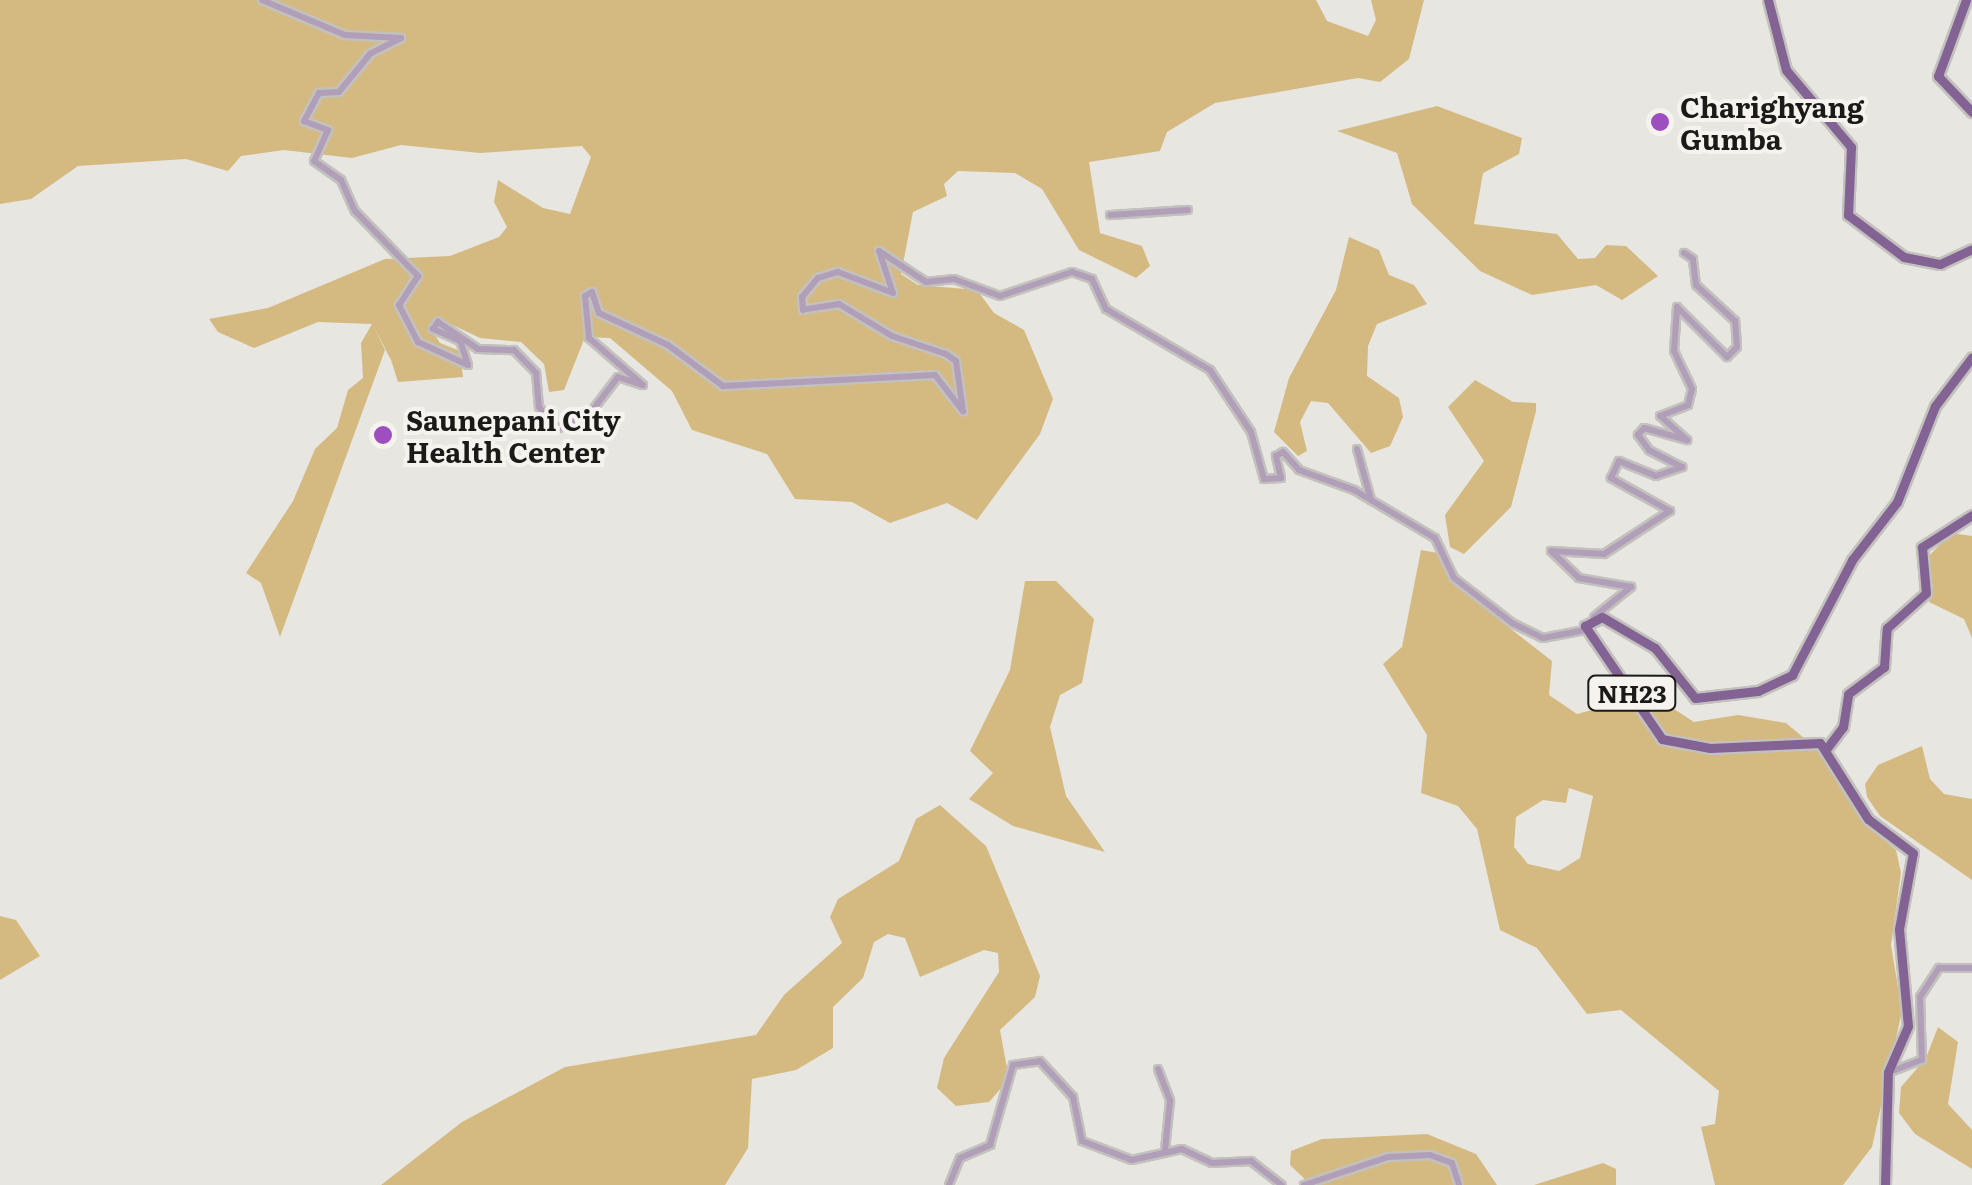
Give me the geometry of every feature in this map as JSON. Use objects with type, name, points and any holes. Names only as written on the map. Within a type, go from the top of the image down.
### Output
[{"type":"main road","points":[[1768,0],[1786,70],[1850,147],[1848,215],[1886,248],[1919,261],[1940,264],[1972,249]]},
{"type":"main road","points":[[1966,0],[1938,80],[1972,112]]},
{"type":"main road","name":"NH23","points":[[1594,618],[1662,654],[1691,697],[1758,691],[1792,675],[1852,560],[1897,502],[1935,406],[1972,356]]},
{"type":"main road","points":[[1885,1185],[1888,1072],[1908,1026],[1899,929],[1914,856],[1868,819],[1827,748],[1843,727],[1848,694],[1884,667],[1887,628],[1928,588],[1918,562],[1922,547],[1972,515]]},
{"type":"main road","points":[[1585,630],[1594,618]]},
{"type":"main road","name":"NH23","points":[[1585,630],[1665,740],[1827,748]]},
{"type":"street","points":[[262,0],[345,35],[401,38],[370,54],[339,92],[318,93],[304,121],[328,130],[314,161],[341,180],[355,212],[418,276],[399,305],[422,347],[468,364],[460,341],[434,329],[438,322],[478,349],[514,350],[536,373],[540,407],[556,429],[588,416],[618,376],[643,385],[589,338],[585,296],[592,292],[598,313],[668,345],[723,386],[935,375],[963,411],[956,361],[892,336],[839,304],[811,313],[799,304],[818,278],[838,272],[893,293],[879,252],[926,282],[954,279],[1000,296],[1058,272],[1087,276],[1106,308],[1210,370],[1252,432],[1264,479],[1282,478],[1278,450],[1300,470],[1371,500],[1435,538],[1454,578],[1512,622],[1543,638],[1585,630]]},
{"type":"street","points":[[1110,215],[1188,210]]},
{"type":"street","points":[[1594,618],[1632,587],[1579,578],[1551,551],[1604,554],[1668,514],[1611,478],[1619,461],[1656,476],[1682,466],[1649,450],[1638,436],[1644,428],[1687,440],[1660,416],[1688,405],[1692,389],[1674,351],[1676,307],[1726,357],[1739,339],[1728,312],[1696,285],[1693,259],[1684,253]]},
{"type":"street","points":[[1357,449],[1371,500]]},
{"type":"street","points":[[1888,1072],[1922,1060],[1920,997],[1938,968],[1972,968]]},
{"type":"street","points":[[948,1185],[960,1158],[990,1145],[1010,1069],[1026,1062],[1042,1062],[1069,1090],[1082,1142],[1132,1160],[1164,1151],[1212,1163],[1251,1160],[1282,1185]]},
{"type":"street","points":[[1158,1069],[1170,1101],[1164,1151]]},
{"type":"street","points":[[1304,1185],[1388,1157],[1430,1155],[1452,1163],[1459,1185]]},
{"type":"shaded area","points":[[0,0],[1316,0],[1327,21],[1368,36],[1376,20],[1371,0],[1424,0],[1409,59],[1380,82],[1358,78],[1215,103],[1167,132],[1160,151],[1089,162],[1100,233],[1142,246],[1150,266],[1136,278],[1079,250],[1042,189],[1015,173],[958,171],[944,184],[947,196],[913,212],[901,274],[918,285],[977,290],[994,313],[1024,330],[1053,399],[1040,434],[977,520],[947,503],[890,523],[852,502],[795,499],[767,454],[692,430],[672,391],[610,338],[585,337],[564,390],[549,392],[544,364],[521,342],[480,338],[438,318],[430,327],[440,343],[460,351],[463,377],[398,382],[391,360],[374,327],[385,350],[280,637],[261,583],[246,573],[293,501],[315,449],[337,428],[348,390],[363,378],[361,343],[372,324],[318,322],[254,348],[218,332],[209,319],[268,308],[385,259],[450,256],[499,237],[507,227],[494,202],[498,180],[543,208],[570,214],[591,157],[582,146],[480,153],[401,145],[352,158],[284,150],[241,156],[228,171],[186,159],[78,166],[31,199],[0,204]]},
{"type":"shaded area","points":[[1437,106],[1522,138],[1519,154],[1483,173],[1474,224],[1557,234],[1578,259],[1595,258],[1606,245],[1626,246],[1658,276],[1622,300],[1596,285],[1532,295],[1480,271],[1412,204],[1397,153],[1337,131]]},
{"type":"shaded area","points":[[1349,237],[1379,250],[1389,275],[1414,285],[1427,304],[1377,324],[1368,346],[1367,376],[1399,398],[1403,417],[1390,446],[1371,453],[1328,403],[1311,401],[1300,422],[1307,451],[1298,456],[1274,432],[1289,378],[1336,290]]},
{"type":"shaded area","points":[[1475,380],[1513,402],[1536,403],[1536,411],[1511,507],[1464,554],[1450,547],[1445,515],[1484,461],[1448,407]]},
{"type":"shaded area","points":[[1951,533],[1972,536],[1972,638],[1964,619],[1929,602],[1933,586],[1923,562]]},
{"type":"shaded area","points":[[1421,550],[1438,553],[1456,586],[1552,661],[1549,695],[1577,714],[1651,694],[1694,722],[1738,715],[1786,723],[1823,754],[1865,824],[1896,850],[1901,873],[1891,945],[1902,1011],[1872,1147],[1843,1185],[1715,1185],[1701,1127],[1715,1124],[1719,1091],[1621,1010],[1587,1014],[1537,948],[1500,930],[1477,829],[1458,806],[1421,793],[1427,735],[1383,664],[1402,647]],"holes":[[[1569,788],[1593,796],[1580,858],[1559,871],[1528,864],[1514,847],[1516,817],[1543,800],[1566,803]]]},
{"type":"shaded area","points":[[1025,581],[1056,581],[1094,619],[1082,683],[1060,695],[1050,727],[1066,796],[1105,852],[1013,826],[969,799],[993,773],[970,751],[1010,670]]},
{"type":"shaded area","points":[[1922,746],[1930,779],[1944,794],[1972,799],[1972,880],[1880,816],[1867,797],[1865,784],[1878,765]]},
{"type":"shaded area","points":[[940,805],[986,846],[1040,976],[1035,997],[1000,1030],[1009,1079],[989,1102],[956,1106],[937,1088],[944,1058],[999,972],[998,953],[984,950],[920,977],[905,938],[888,934],[874,942],[863,978],[833,1007],[833,1048],[796,1070],[752,1079],[748,1148],[725,1185],[381,1185],[462,1122],[565,1067],[756,1035],[784,995],[842,943],[830,917],[838,899],[899,861],[916,819]]},
{"type":"shaded area","points":[[0,916],[16,920],[40,956],[0,980]]},
{"type":"shaded area","points":[[1938,1027],[1958,1042],[1948,1104],[1972,1130],[1972,1169],[1915,1134],[1899,1113],[1901,1087],[1926,1058]]},
{"type":"shaded area","points":[[1427,1134],[1476,1154],[1497,1185],[1311,1185],[1290,1165],[1291,1151],[1322,1139]]},
{"type":"shaded area","points":[[1603,1163],[1616,1169],[1616,1185],[1534,1185]]},
{"type":"place","name":"Charighyang Gumba","points":[[1660,122]]},
{"type":"place","name":"Saunepani City Health Center","points":[[383,435]]}]
